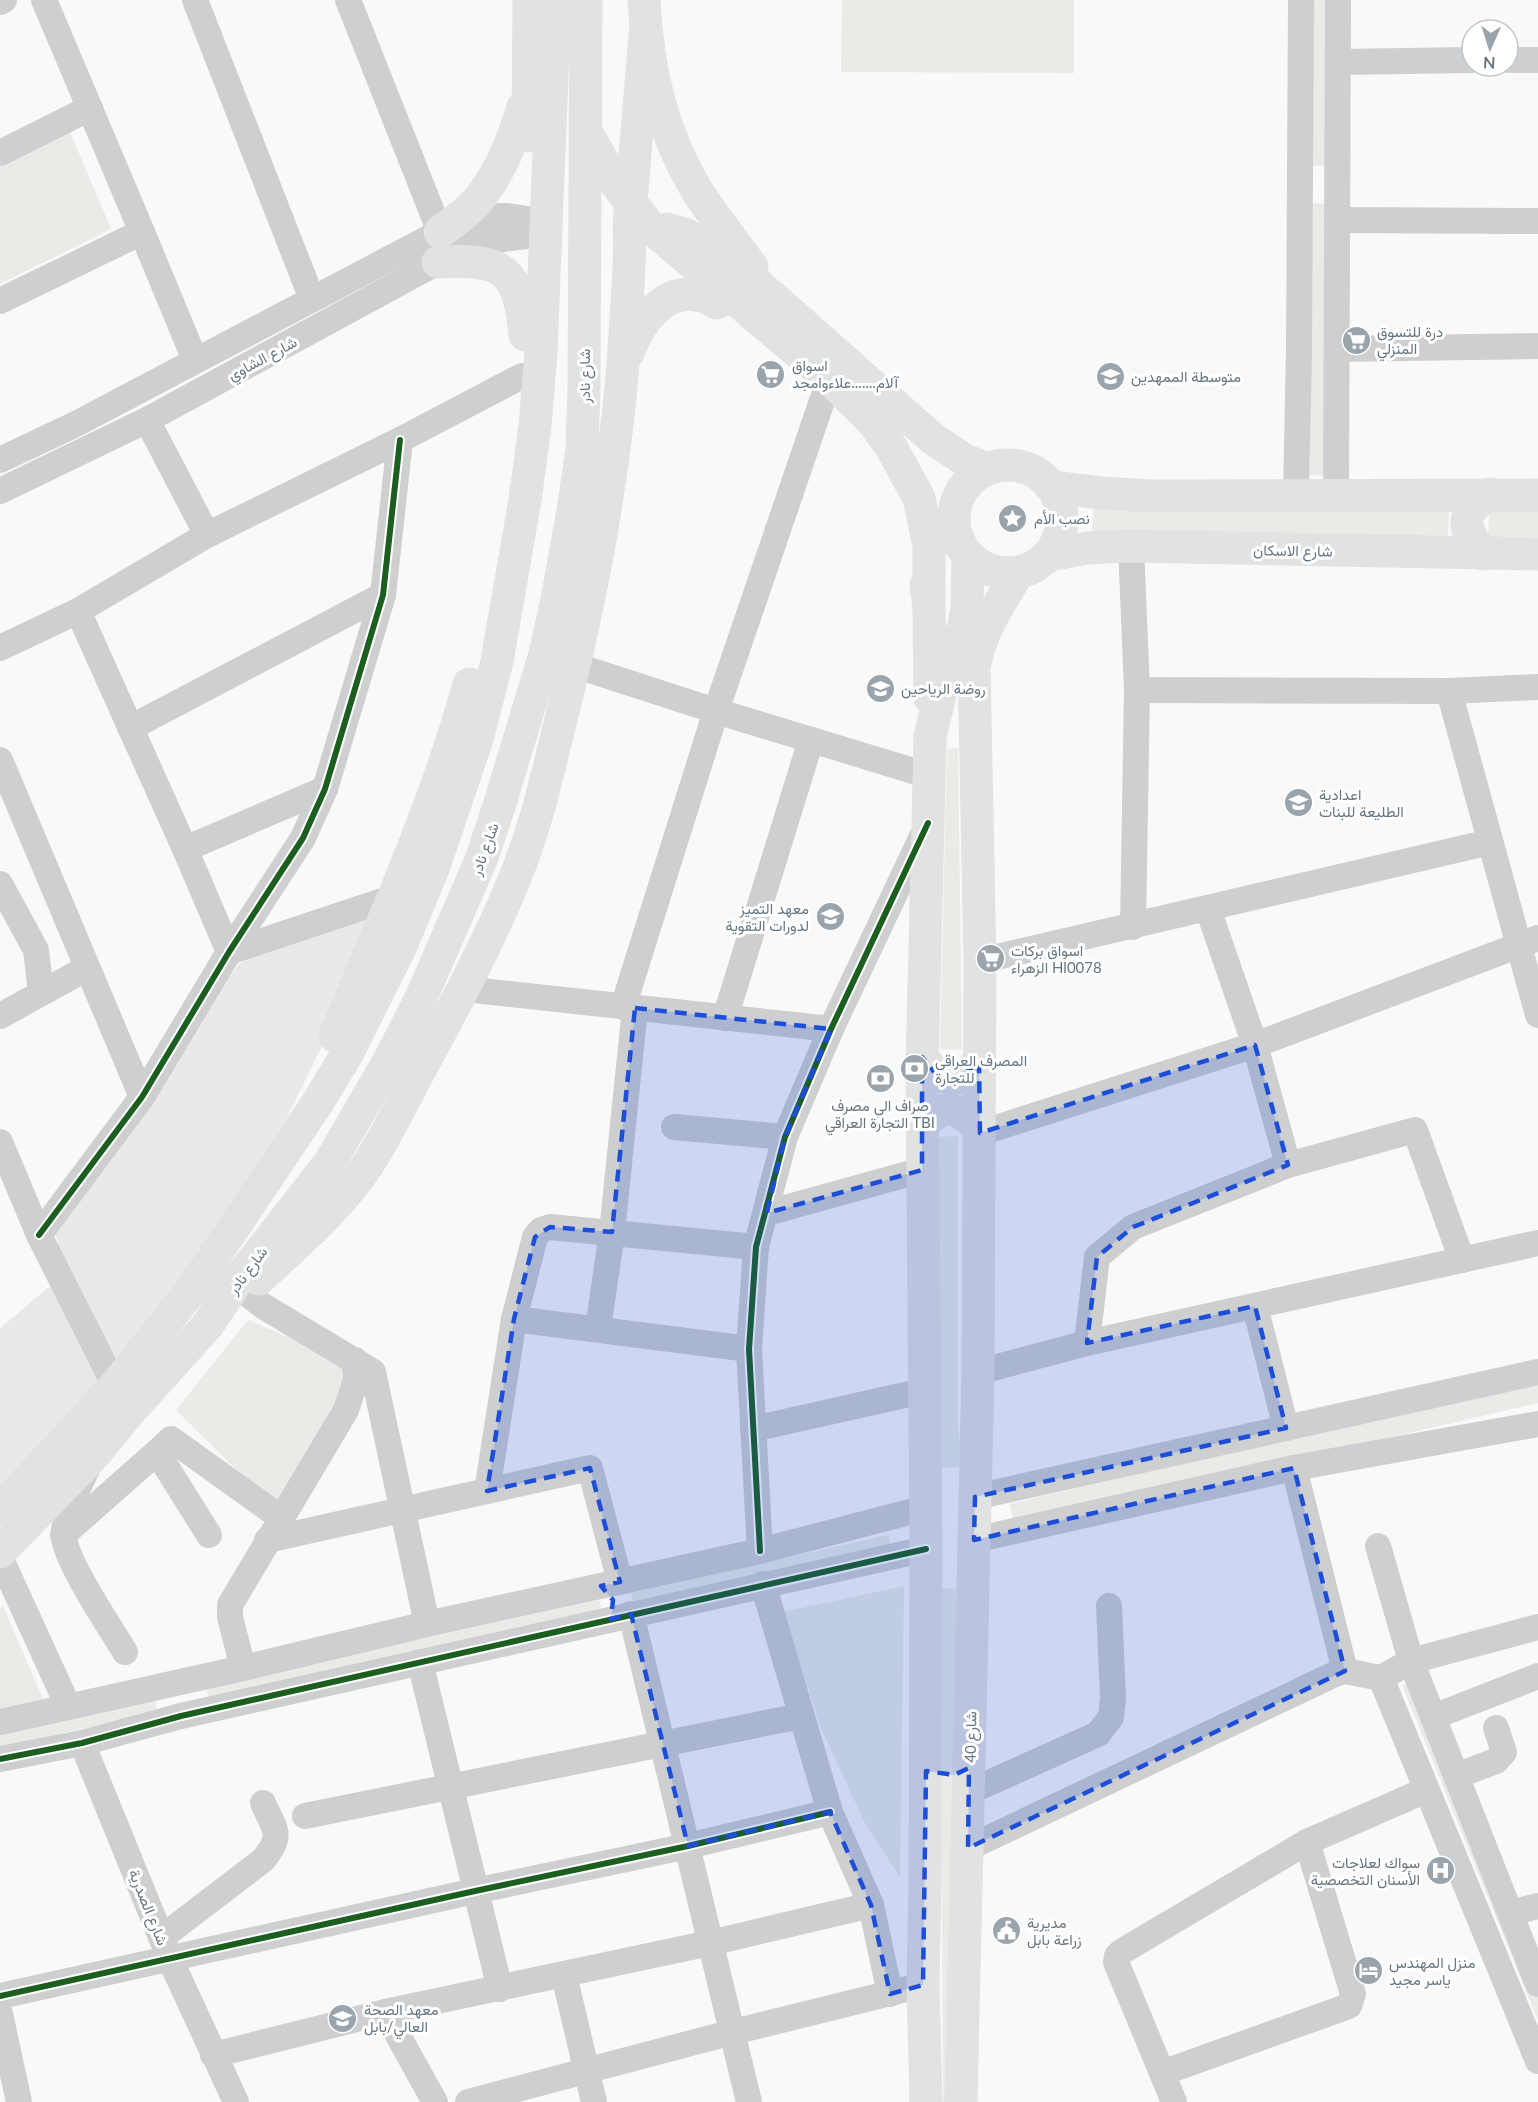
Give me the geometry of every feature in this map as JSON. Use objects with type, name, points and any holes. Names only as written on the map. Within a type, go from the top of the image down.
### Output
[{"type":"main road","points":[[276,1164],[313,1091],[394,897],[459,719],[484,625],[505,514],[525,335],[539,236],[528,76],[529,0]]},
{"type":"main road","points":[[556,0],[563,70],[572,101],[597,152],[633,207],[670,245],[828,390]]},
{"type":"main road","points":[[0,1510],[115,1386],[193,1288],[318,1102],[347,1054],[375,1002],[418,907],[464,782],[495,671],[513,577],[535,426],[541,352],[556,0]]},
{"type":"main road","name":"شارع نادر","points":[[238,1287],[330,1162],[363,1108],[421,998],[481,860],[542,665],[557,600],[582,449],[586,0]]},
{"type":"main road","points":[[623,382],[626,232],[645,36],[644,0]]},
{"type":"main road","points":[[645,36],[652,80],[677,154],[696,190],[776,300]]},
{"type":"main road","points":[[525,335],[522,307],[517,291],[509,278],[496,266],[439,247],[482,195],[508,150],[517,127],[528,76]]},
{"type":"main road","points":[[539,236],[626,232],[659,227],[687,235],[730,261],[933,440],[965,460],[987,469]]},
{"type":"main road","points":[[626,232],[828,390],[874,423],[901,464],[919,498],[929,546],[930,777],[922,1057],[926,1549],[923,1985],[926,2102]]},
{"type":"main road","points":[[238,1287],[316,1227],[360,1175],[380,1143],[464,989],[515,878],[541,799],[574,664],[609,497],[625,361],[643,322],[657,307],[680,294],[706,296],[717,303]]},
{"type":"main road","points":[[1005,465],[1023,467],[1039,474],[1052,487],[1060,503],[1063,522],[1059,540],[1040,564],[1018,573],[1000,573],[983,568],[968,557],[958,543],[953,526],[954,508],[960,492],[972,478],[987,469],[1005,465]]},
{"type":"main road","points":[[1052,487],[1101,494],[1142,496],[1538,495]]},
{"type":"main road","points":[[1483,554],[1469,534],[1467,518],[1472,507],[1490,494]]},
{"type":"main road","name":"شارع الاسكان","points":[[1049,555],[1087,548],[1131,546],[1538,554]]},
{"type":"main road","points":[[0,1552],[93,1456],[207,1326],[238,1287],[281,1199],[347,1092],[386,1018],[446,885],[498,730],[527,597],[529,569],[521,558],[514,555],[506,556],[501,561],[494,578]]},
{"type":"main road","points":[[930,737],[941,692],[964,625],[967,608],[968,557]]},
{"type":"main road","name":"شارع 40","points":[[961,2102],[978,1372],[980,961],[974,667],[979,642],[988,622],[1018,573]]},
{"type":"main road","points":[[922,1057],[936,1074],[950,1078],[963,1076],[974,1068],[979,1060]]},
{"type":"main road","points":[[922,1127],[935,1113],[953,1109],[965,1114],[980,1132]]},
{"type":"main road","points":[[926,1766],[936,1773],[969,1779]]},
{"type":"street","points":[[0,2],[4,0]]},
{"type":"street","points":[[44,0],[195,360]]},
{"type":"street","points":[[195,0],[312,300]]},
{"type":"street","points":[[348,0],[439,247]]},
{"type":"street","points":[[1296,495],[1301,0]]},
{"type":"street","points":[[1336,495],[1338,0]]},
{"type":"street","points":[[1338,62],[1460,60]]},
{"type":"street","points":[[1520,60],[1538,60]]},
{"type":"street","points":[[0,153],[90,108]]},
{"type":"street","points":[[1300,185],[1337,185]]},
{"type":"street","name":"شارع الشاوي","points":[[0,491],[147,420],[439,247],[484,216],[496,214],[539,236]]},
{"type":"street","points":[[1337,220],[1538,221]]},
{"type":"street","points":[[0,301],[142,232]]},
{"type":"street","name":"شارع الشاوي","points":[[0,460],[312,300],[439,247]]},
{"type":"street","points":[[1336,349],[1538,346]]},
{"type":"street","points":[[0,648],[78,611],[207,535],[400,440],[522,376]]},
{"type":"street","points":[[598,1329],[612,1232],[629,1007],[716,711],[828,390]]},
{"type":"street","points":[[93,414],[89,425],[91,432],[97,437],[106,439]]},
{"type":"street","points":[[147,420],[207,535]]},
{"type":"street","points":[[54,434],[63,436],[68,441],[70,447],[68,458]]},
{"type":"street","points":[[39,1235],[142,1097],[229,952],[303,838],[325,789],[383,596],[400,440]]},
{"type":"street","points":[[1131,546],[1137,690],[1132,927]]},
{"type":"street","points":[[130,728],[383,596]]},
{"type":"street","points":[[78,611],[229,952]]},
{"type":"street","points":[[574,664],[716,711],[930,777]]},
{"type":"street","points":[[1137,690],[1449,691],[1538,687]]},
{"type":"street","points":[[1449,691],[1490,842],[1528,941],[1538,1015]]},
{"type":"street","points":[[725,1018],[811,740]]},
{"type":"street","points":[[0,759],[142,1097]]},
{"type":"street","points":[[185,849],[325,789]]},
{"type":"street","points":[[760,1551],[749,1349],[756,1247],[767,1213],[785,1137],[831,1029],[928,823]]},
{"type":"street","points":[[980,961],[1490,842]]},
{"type":"street","points":[[0,884],[36,950],[41,993]]},
{"type":"street","points":[[229,952],[394,897]]},
{"type":"street","points":[[1208,909],[1255,1045],[1288,1165]]},
{"type":"street","points":[[980,1132],[1255,1045],[1528,941]]},
{"type":"street","points":[[0,1016],[87,968]]},
{"type":"street","points":[[464,989],[831,1029]]},
{"type":"street","points":[[674,1127],[785,1137]]},
{"type":"street","points":[[1087,1343],[1097,1257],[1133,1227],[1288,1165],[1415,1130],[1462,1260]]},
{"type":"street","points":[[2,1152],[39,1235],[115,1386]]},
{"type":"street","points":[[767,1213],[922,1170]]},
{"type":"street","points":[[487,1491],[514,1319],[535,1237],[541,1230],[550,1227],[756,1247]]},
{"type":"street","points":[[978,1372],[1087,1343],[1538,1243]]},
{"type":"street","points":[[238,1287],[263,1306],[373,1372],[427,1624]]},
{"type":"street","points":[[1255,1306],[1286,1428]]},
{"type":"street","points":[[514,1319],[749,1349]]},
{"type":"street","points":[[243,1668],[230,1617],[230,1605],[346,1410],[356,1380],[355,1360]]},
{"type":"street","points":[[975,1497],[1538,1372]]},
{"type":"street","points":[[753,1429],[923,1391]]},
{"type":"street","points":[[974,1540],[1294,1468],[1538,1424]]},
{"type":"street","points":[[63,1535],[171,1439],[281,1518]]},
{"type":"street","points":[[157,1452],[209,1535]]},
{"type":"street","points":[[93,1456],[68,1515],[63,1535],[72,1562],[125,1652]]},
{"type":"street","points":[[267,1540],[590,1467],[610,1594],[621,1616],[663,1744],[749,2102]]},
{"type":"street","points":[[1294,1468],[1345,1671]]},
{"type":"street","points":[[0,1722],[427,1624],[760,1551],[925,1508]]},
{"type":"street","points":[[1378,1546],[1411,1661],[1538,1984]]},
{"type":"street","points":[[0,1759],[82,1743],[208,1710],[926,1549]]},
{"type":"street","points":[[0,1557],[68,1706]]},
{"type":"street","points":[[762,1584],[830,1812],[871,1905],[890,1994]]},
{"type":"street","points":[[969,1779],[1098,1734],[1111,1717],[1113,1698],[1109,1606]]},
{"type":"street","points":[[968,1848],[1335,1674],[1345,1671],[1381,1678],[1411,1661],[1538,1627]]},
{"type":"street","points":[[420,1662],[500,1989]]},
{"type":"street","points":[[203,1676],[199,1694],[208,1710]]},
{"type":"street","points":[[1433,1717],[1538,1676]]},
{"type":"street","points":[[1381,1678],[1538,2061]]},
{"type":"street","points":[[153,1687],[166,1702],[165,1720]]},
{"type":"street","points":[[305,1816],[801,1716]]},
{"type":"street","points":[[1456,1776],[1496,1761],[1504,1752],[1496,1728]]},
{"type":"street","name":"شارع الصدرية","points":[[82,1743],[166,1948],[236,2102]]},
{"type":"street","points":[[1174,2102],[1116,1962],[1117,1956],[1307,1842],[1426,1790]]},
{"type":"street","points":[[166,1948],[263,1860],[274,1847],[277,1834],[262,1803]]},
{"type":"street","points":[[0,1996],[166,1948],[475,1891],[688,1846],[830,1812]]},
{"type":"street","points":[[1162,2073],[1348,2006],[1353,1994],[1307,1842]]},
{"type":"street","points":[[213,2055],[386,2012],[710,1944],[871,1905]]},
{"type":"street","points":[[1510,1913],[1538,1906]]},
{"type":"street","points":[[564,1975],[594,2102]]},
{"type":"street","points":[[468,2102],[923,1985]]},
{"type":"street","points":[[386,2012],[435,2102]]},
{"type":"street","points":[[0,2013],[19,2102]]},
{"type":"highlighted area","points":[[635,1008],[831,1029],[785,1137],[767,1213],[922,1170],[922,1057],[936,1074],[950,1078],[963,1076],[979,1060],[980,1133],[1255,1045],[1288,1165],[1133,1227],[1097,1257],[1087,1343],[1255,1306],[1286,1428],[975,1497],[974,1540],[1294,1468],[1345,1671],[968,1848],[969,1768],[954,1775],[926,1771],[923,1985],[890,1994],[871,1905],[830,1812],[688,1846],[631,1614],[611,1619],[613,1600],[601,1586],[620,1582],[590,1468],[487,1491],[514,1319],[535,1237],[550,1227],[612,1232]]},
{"type":"shaded area","points":[[842,0],[1074,0],[1074,73],[841,72]]},
{"type":"shaded area","points":[[1311,0],[1328,0],[1327,166],[1310,166]]},
{"type":"shaded area","points":[[70,132],[111,229],[0,284],[0,167]]},
{"type":"shaded area","points":[[1311,203],[1327,204],[1326,476],[1310,475]]},
{"type":"shaded area","points":[[1490,505],[1538,505],[1538,537],[1488,538]]},
{"type":"shaded area","points":[[1449,506],[1448,536],[1092,535],[1093,507]]},
{"type":"shaded area","points":[[958,748],[962,1050],[940,1049],[947,749]]},
{"type":"shaded area","points":[[398,892],[260,1172],[75,1420],[0,1488],[0,1328],[68,1271],[47,1211],[239,964]]},
{"type":"shaded area","points":[[958,1136],[958,1427],[962,1467],[934,1468],[938,1137]]},
{"type":"shaded area","points":[[248,1320],[352,1364],[336,1400],[276,1509],[176,1410]]},
{"type":"shaded area","points":[[1538,1380],[1538,1403],[1014,1525],[1010,1504]]},
{"type":"shaded area","points":[[888,1535],[893,1553],[636,1615],[631,1593]]},
{"type":"shaded area","points":[[904,1586],[900,1877],[866,1825],[821,1728],[783,1612]]},
{"type":"shaded area","points":[[956,1588],[958,2102],[943,2102],[940,1589]]},
{"type":"shaded area","points":[[599,1600],[604,1618],[210,1699],[205,1686]]},
{"type":"shaded area","points":[[3,1606],[45,1704],[0,1710],[0,1608]]},
{"type":"shaded area","points":[[1417,1680],[1538,1978],[1538,2021],[1402,1685]]},
{"type":"shaded area","points":[[156,1698],[156,1712],[0,1747],[0,1731]]},
{"type":"cycle path","points":[[39,1235],[142,1097],[229,952],[303,838],[325,789],[383,595],[400,440]]},
{"type":"cycle path","points":[[760,1551],[749,1349],[756,1247],[785,1137],[831,1029],[928,823]]},
{"type":"cycle path","points":[[0,1759],[82,1743],[181,1716],[926,1549]]},
{"type":"cycle path","points":[[0,1996],[688,1846],[830,1812]]},
{"type":"place","name":"درة للتسوق المنزلي","points":[[1356,340]]},
{"type":"place","name":"اسواق آلام.......علاءوامجد","points":[[771,374]]},
{"type":"place","name":"متوسطة الممهدين","points":[[1110,376]]},
{"type":"place","name":"نصب الأم","points":[[1013,518]]},
{"type":"place","name":"روضة الرياحين","points":[[880,688]]},
{"type":"place","name":"اعدادية الطليعة للبنات","points":[[1298,803]]},
{"type":"place","name":"معهد التميز لدورات التقوية","points":[[830,917]]},
{"type":"place","name":"اسواق بركات الزهراء Hl0078","points":[[990,959]]},
{"type":"place","name":"المصرف العراقي للتجارة","points":[[914,1069]]},
{"type":"place","name":"صراف الي مصرف التجارة العراقي TBI","points":[[880,1078]]},
{"type":"place","name":"سواك لعلاجات الأسنان التخصصية","points":[[1441,1871]]},
{"type":"place","name":"مديرية زراعة بابل","points":[[1006,1931]]},
{"type":"place","name":"منزل المهندس ياسر مجيد","points":[[1368,1971]]},
{"type":"place","name":"معهد الصحة العالي/بابل","points":[[343,2018]]}]
